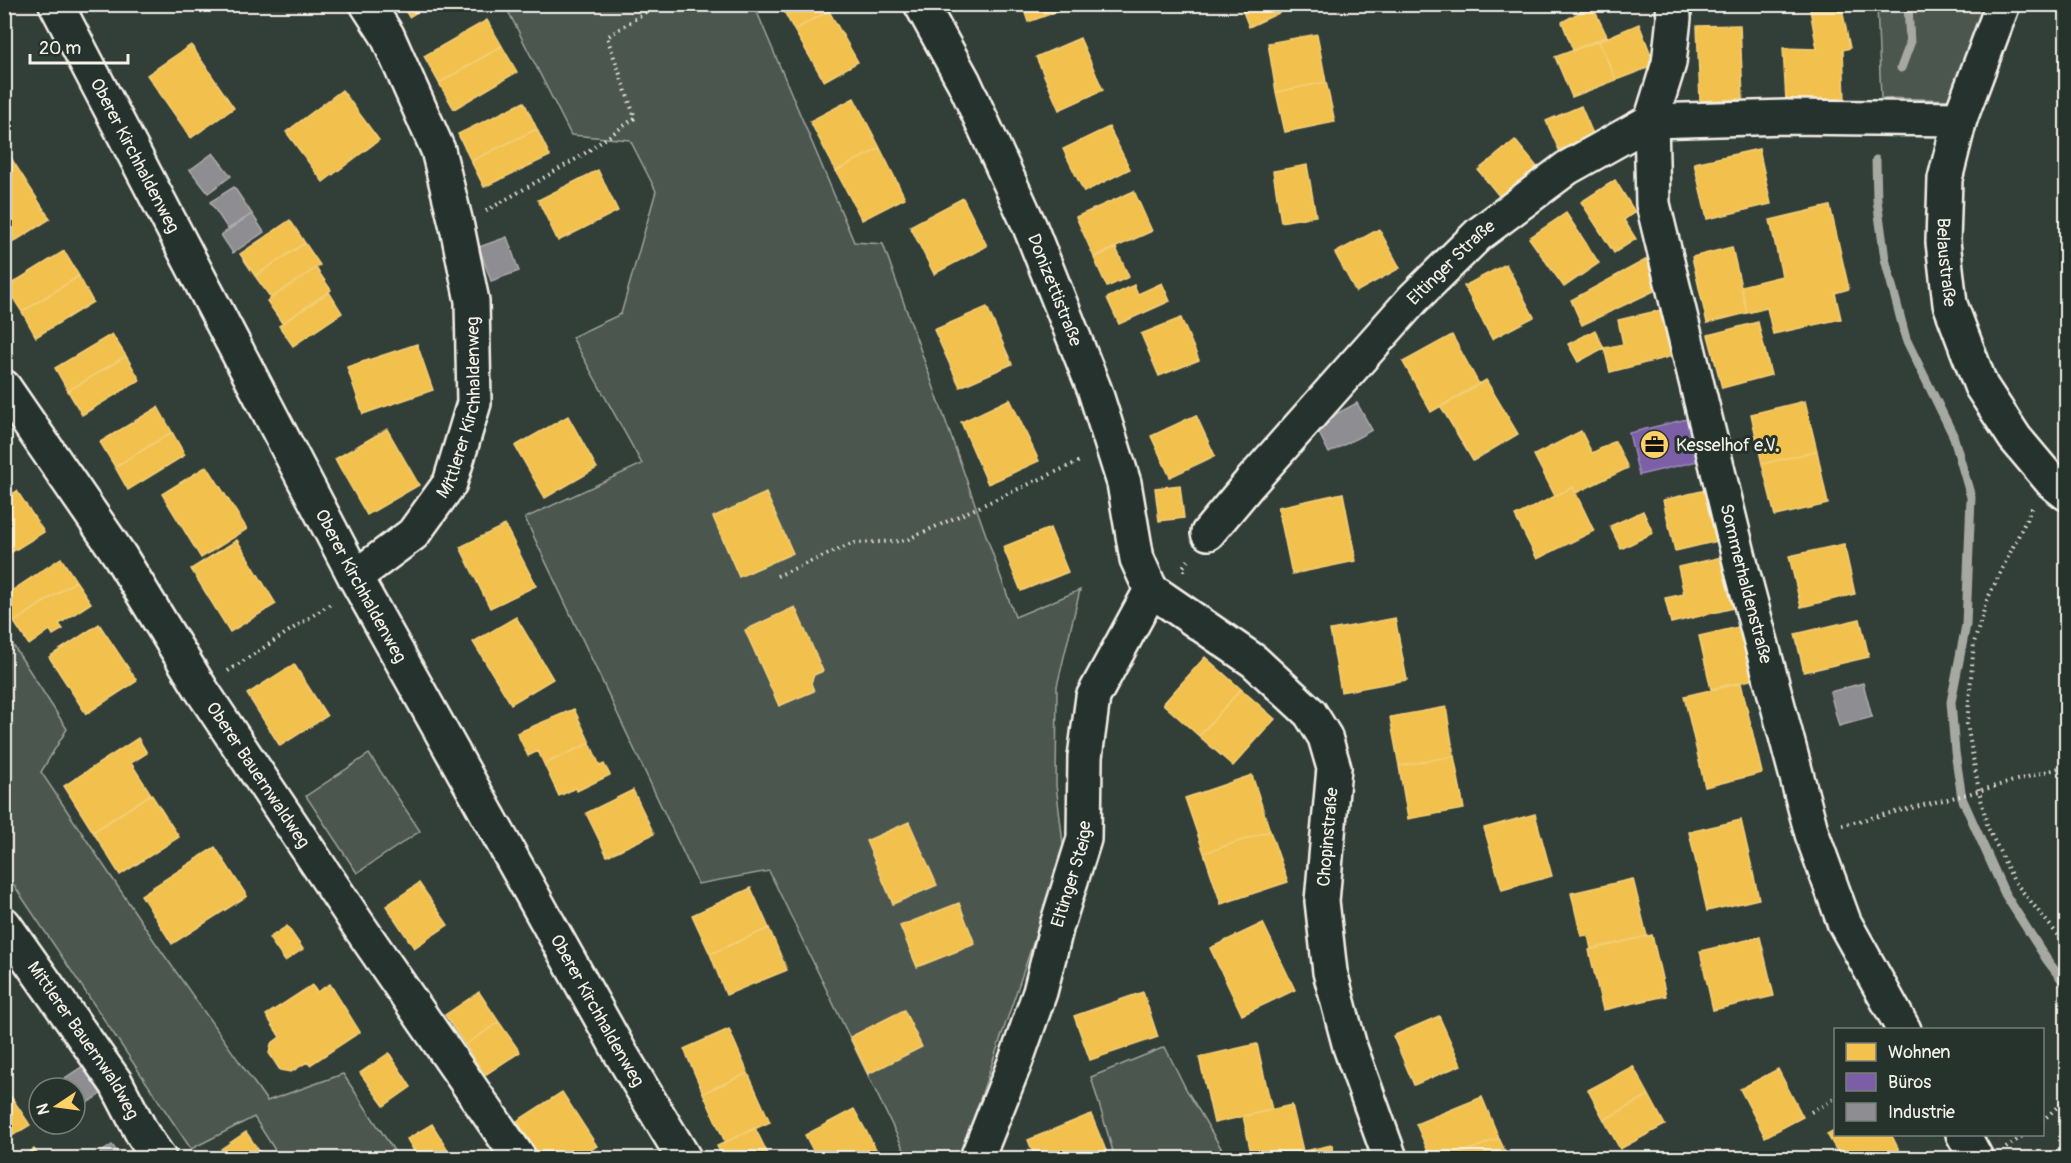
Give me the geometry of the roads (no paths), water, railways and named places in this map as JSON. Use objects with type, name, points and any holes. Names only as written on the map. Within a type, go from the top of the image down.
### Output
[{"type":"street","name":"Oberer Kirchhaldenweg","points":[[56,4],[358,581],[620,1052],[684,1158]]},
{"type":"street","name":"Mittlerer Kirchhaldenweg","points":[[358,581],[413,534],[450,483],[474,403],[471,301],[457,227],[438,150],[387,35],[367,4]]},
{"type":"street","name":"Donizettistraße","points":[[921,4],[964,82],[1030,227],[1095,391],[1103,450],[1124,483],[1137,559],[1151,590]]},
{"type":"street","points":[[1673,4],[1674,18],[1669,63],[1651,121],[1787,117],[1960,119]]},
{"type":"street","name":"Belaustraße","points":[[2003,4],[1960,119],[1945,179],[1942,242],[1950,304],[1981,386],[2015,438],[2060,487]]},
{"type":"street","name":"Eltinger Straße","points":[[1208,533],[1413,299],[1479,234],[1567,168],[1651,121]]},
{"type":"street","name":"Sommerhaldenstraße","points":[[1651,121],[1653,204],[1743,574],[1812,834],[1844,922],[1903,1028]]},
{"type":"street","name":"Oberer Bauernwaldweg","points":[[4,387],[120,556],[201,689],[361,929],[519,1158]]},
{"type":"street","name":"Eltinger Steige","points":[[977,1158],[1040,992],[1057,925],[1084,839],[1085,757],[1093,697],[1151,590]]},
{"type":"street","name":"Chopinstraße","points":[[1151,590],[1254,661],[1310,713],[1325,737],[1334,768],[1322,901],[1330,972],[1350,1047],[1389,1158]]},
{"type":"street","name":"Mittlerer Bauernwaldweg","points":[[4,924],[116,1083],[143,1135],[159,1158]]},
{"type":"street","points":[[1964,1136],[1976,1158]]},
{"type":"waterway","points":[[1901,68],[1910,44],[1908,4]]},
{"type":"waterway","points":[[1876,160],[1877,200],[1885,259],[1906,339],[1953,435],[1971,497],[1966,625],[1951,702],[1962,798],[2005,894],[2047,960],[2066,985]]},
{"type":"place","name":"Kesselhof e.V.","points":[[1655,445]]}]
